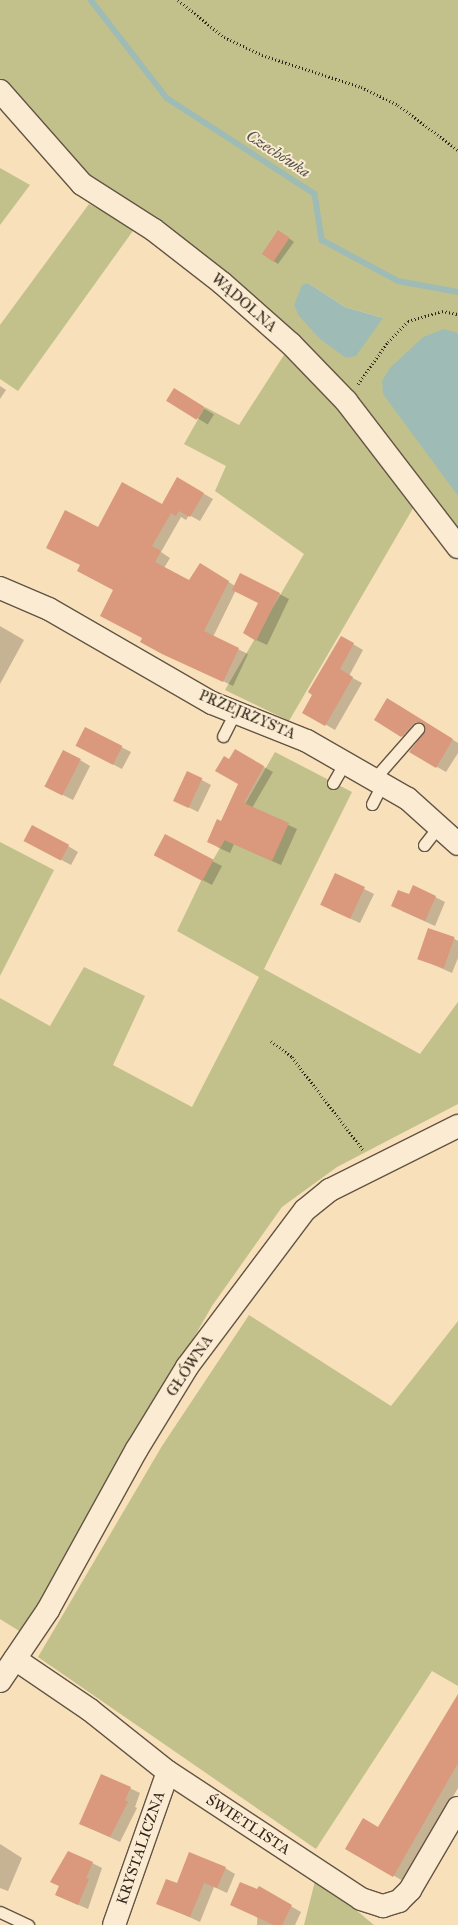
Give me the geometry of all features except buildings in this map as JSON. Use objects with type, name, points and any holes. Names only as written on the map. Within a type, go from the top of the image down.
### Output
[{"type":"street","name":"WĄDOLNA","points":[[0,91],[82,184],[154,230],[222,283],[291,344],[346,401],[458,547]]},
{"type":"street","name":"PRZEJRZYSTA","points":[[0,588],[49,609],[212,703],[307,741],[345,762],[408,798],[458,844]]},
{"type":"street","name":"GŁÓWNA","points":[[0,1681],[48,1610],[137,1449],[187,1367],[305,1210],[330,1190],[458,1126]]},
{"type":"street","name":"ŚWIETLISTA","points":[[15,1660],[90,1710],[168,1772],[361,1899],[383,1906],[399,1901],[410,1890],[458,1808]]},
{"type":"street","name":"KRYSTALICZNA","points":[[114,1925],[168,1772]]},
{"type":"lane","points":[[224,736],[235,712]]},
{"type":"lane","points":[[372,804],[378,781],[418,729]]},
{"type":"lane","points":[[333,783],[345,762]]},
{"type":"lane","points":[[424,845],[439,826]]},
{"type":"lane","points":[[0,1912],[28,1925]]},
{"type":"path","points":[[178,0],[224,36],[262,55],[361,87],[398,105],[458,150]]},
{"type":"path","points":[[346,401],[388,342],[408,321],[442,311],[458,314]]},
{"type":"path","points":[[271,1041],[292,1058],[375,1167]]},
{"type":"shaded area","points":[[0,0],[458,0],[458,533],[344,383],[254,299],[79,173],[0,82]],"holes":[[[308,283],[345,307],[383,318],[294,305]]]},
{"type":"shaded area","points":[[0,168],[30,185],[0,225]]},
{"type":"shaded area","points":[[89,204],[135,228],[18,391],[0,379],[0,325]]},
{"type":"shaded area","points":[[291,344],[419,498],[289,721],[225,690],[304,554],[215,491],[226,466],[184,444],[205,407],[239,425]]},
{"type":"shaded area","points":[[275,752],[352,792],[264,969],[420,1054],[458,1002],[458,1104],[337,1167],[282,1207],[212,1306],[24,1634],[0,1619],[0,998],[50,1026],[84,967],[145,996],[113,1065],[192,1107],[259,977],[177,931],[201,881]]},
{"type":"shaded area","points":[[0,842],[54,870],[0,976]]},
{"type":"shaded area","points":[[249,1315],[391,1406],[458,1321],[458,1686],[432,1671],[316,1849],[38,1657],[162,1446]]},
{"type":"shaded area","points":[[316,1877],[374,1925],[304,1925]]},
{"type":"water","points":[[308,283],[345,307],[383,318],[356,356],[346,358],[320,339],[299,316],[294,305],[302,285]]},
{"type":"water","points":[[444,329],[458,333],[458,496],[383,394],[382,381],[390,368],[423,337]]},
{"type":"waterway","name":"Czechówka","points":[[91,0],[167,98],[315,194],[322,240],[398,281],[458,292]]}]
